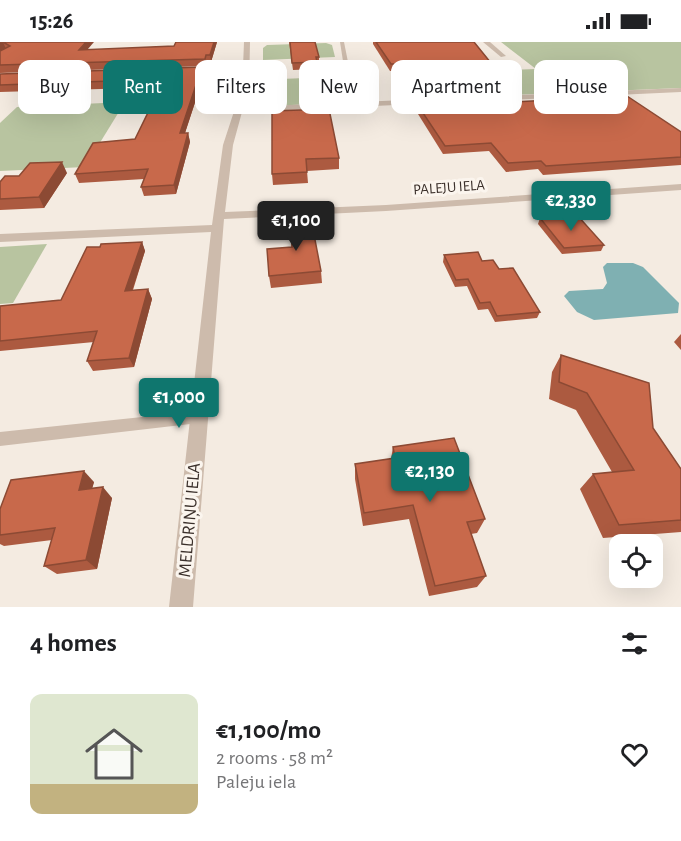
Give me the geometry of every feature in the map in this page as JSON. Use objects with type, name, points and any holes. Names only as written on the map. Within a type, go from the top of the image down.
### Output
[{"type":"street","name":"MELDRIŅU IELA","points":[[245,60],[247,42]]},
{"type":"street","points":[[486,42],[502,56]]},
{"type":"street","points":[[287,108],[681,90]]},
{"type":"street","name":"MELDRIŅU IELA","points":[[181,607],[219,222],[228,145],[238,114]]},
{"type":"street","name":"PALEJU IELA","points":[[0,238],[681,187]]},
{"type":"lane","points":[[342,42],[346,60]]},
{"type":"lane","points":[[0,439],[199,417]]},
{"type":"green space","points":[[501,42],[681,42],[681,88],[628,90],[628,60],[534,60],[534,67]]},
{"type":"green space","points":[[326,43],[332,45],[335,57],[263,60],[263,48],[267,45]]},
{"type":"green space","points":[[522,69],[534,69],[534,94],[522,95]]},
{"type":"green space","points":[[299,78],[299,105],[287,105],[287,79]]},
{"type":"green space","points":[[103,103],[103,114],[118,114],[85,167],[0,171],[0,123],[17,107],[18,114],[91,114],[91,104]]},
{"type":"green space","points":[[47,244],[13,303],[0,304],[0,247]]},
{"type":"water","points":[[607,263],[633,263],[643,267],[679,303],[678,313],[594,320],[577,312],[564,296],[569,291],[603,289],[607,283],[603,267]]},
{"type":"building","points":[[3,42],[86,42],[79,50],[174,46],[176,42],[214,42],[210,55],[206,55],[205,59],[103,60],[103,62],[91,62],[91,60],[18,60],[18,64],[0,65],[0,51],[10,46]]},
{"type":"building","points":[[290,42],[315,42],[319,57],[316,57],[317,60],[299,60],[299,63],[292,63]]},
{"type":"building","points":[[376,42],[474,42],[489,60],[391,60],[391,64]]},
{"type":"building","points":[[195,67],[195,88],[180,133],[188,133],[174,185],[141,187],[148,169],[75,174],[93,143],[135,139],[147,114],[183,114],[183,68]]},
{"type":"building","points":[[103,70],[103,81],[91,82],[91,71]]},
{"type":"building","points":[[18,73],[18,84],[0,85],[0,74]]},
{"type":"building","points":[[628,97],[681,132],[681,157],[546,166],[541,161],[508,163],[491,143],[445,146],[424,114],[522,114],[522,102],[534,101],[534,114],[628,114]]},
{"type":"building","points":[[287,110],[299,110],[299,114],[330,114],[339,158],[306,159],[307,172],[272,174],[272,114],[287,114]]},
{"type":"building","points":[[62,162],[39,197],[0,199],[0,182],[5,176],[19,176],[30,163]]},
{"type":"building","points":[[577,215],[604,245],[564,248],[540,218]]},
{"type":"building","points":[[311,219],[321,271],[269,276],[267,249],[292,247],[290,220]]},
{"type":"building","points":[[142,242],[125,291],[148,289],[129,358],[87,361],[97,331],[0,341],[0,306],[61,300],[87,247]]},
{"type":"building","points":[[478,252],[482,261],[493,260],[499,269],[513,268],[540,312],[497,316],[490,302],[480,303],[468,279],[456,280],[444,255]]},
{"type":"building","points":[[561,355],[649,383],[653,428],[681,469],[681,520],[619,525],[593,474],[634,470],[587,393],[559,382]]},
{"type":"building","points":[[454,438],[485,519],[467,522],[486,576],[435,586],[413,505],[364,513],[355,464],[395,458],[393,447]]},
{"type":"building","points":[[84,471],[79,490],[103,487],[86,560],[44,566],[55,528],[0,535],[0,509],[11,480]]}]
